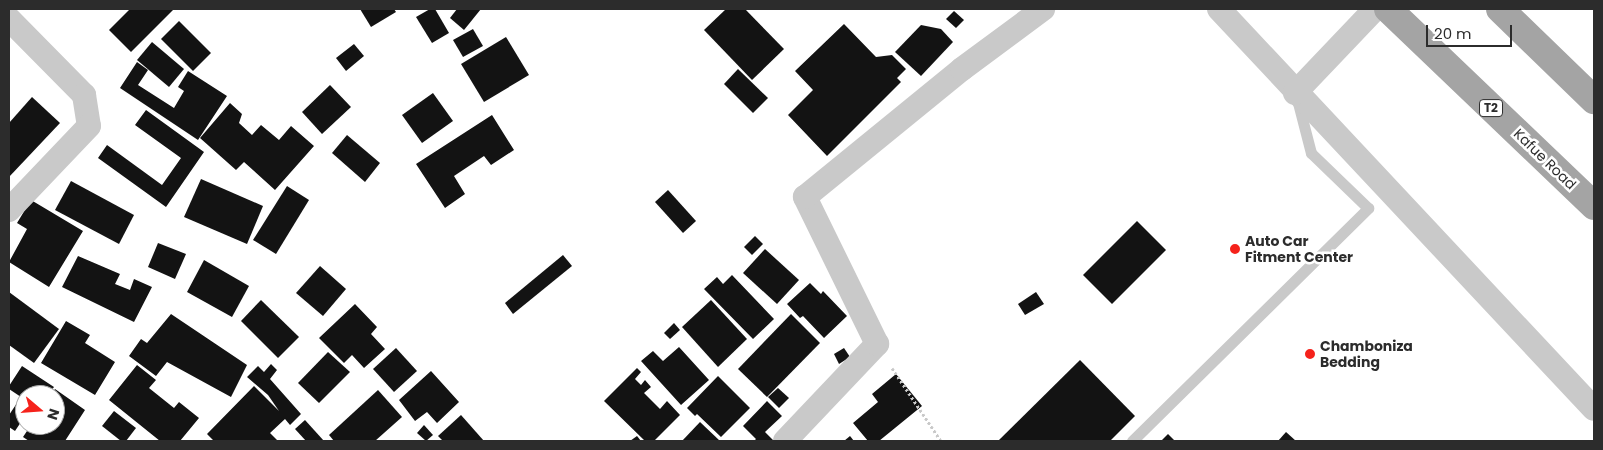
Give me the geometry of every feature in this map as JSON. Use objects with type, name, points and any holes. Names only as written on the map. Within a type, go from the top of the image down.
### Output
[{"type":"main road","name":"Kafue Road","points":[[1388,9],[1594,206]]},
{"type":"main road","points":[[1500,9],[1594,100]]},
{"type":"street","points":[[785,441],[877,344],[805,197],[962,69],[1042,9]]},
{"type":"street","points":[[1219,9],[1295,93],[1594,409]]},
{"type":"street","points":[[1295,93],[1375,9]]},
{"type":"street","points":[[9,19],[84,95],[89,126],[9,210]]},
{"type":"lane","points":[[1132,441],[1368,208],[1312,153],[1295,93]]},
{"type":"path","points":[[877,344],[941,441]]},
{"type":"building","points":[[130,9],[174,9],[131,52],[109,30]]},
{"type":"building","points":[[360,9],[394,9],[396,12],[371,27]]},
{"type":"building","points":[[430,9],[435,9],[449,33],[432,43],[416,17]]},
{"type":"building","points":[[457,9],[481,9],[464,30],[450,18]]},
{"type":"building","points":[[726,9],[745,9],[784,49],[752,80],[704,30]]},
{"type":"building","points":[[954,11],[964,20],[956,28],[946,19]]},
{"type":"building","points":[[179,21],[211,53],[193,71],[161,39]]},
{"type":"building","points":[[844,24],[876,57],[892,55],[906,69],[897,78],[901,82],[827,156],[788,115],[813,90],[795,71]]},
{"type":"building","points":[[921,25],[941,29],[953,42],[921,76],[895,52]]},
{"type":"building","points":[[473,29],[483,46],[463,57],[453,40]]},
{"type":"building","points":[[506,37],[529,75],[484,102],[461,64]]},
{"type":"building","points":[[152,42],[184,69],[169,87],[137,60]]},
{"type":"building","points":[[354,44],[364,56],[346,71],[336,58]]},
{"type":"building","points":[[137,62],[148,70],[138,85],[174,108],[184,91],[178,87],[188,71],[227,96],[198,140],[120,88]]},
{"type":"building","points":[[738,69],[768,98],[753,113],[724,84]]},
{"type":"building","points":[[330,85],[351,107],[322,134],[302,112]]},
{"type":"building","points":[[433,93],[453,121],[422,143],[402,115]]},
{"type":"building","points":[[32,97],[60,123],[9,177],[9,123]]},
{"type":"building","points":[[230,103],[242,114],[239,123],[252,135],[261,125],[279,140],[291,126],[314,146],[275,190],[244,162],[236,170],[200,138]]},
{"type":"building","points":[[146,110],[204,152],[166,207],[98,158],[107,145],[162,185],[181,158],[135,125]]},
{"type":"building","points":[[492,115],[514,150],[491,165],[484,156],[454,176],[465,194],[445,208],[416,164]]},
{"type":"building","points":[[347,135],[380,163],[365,182],[332,153]]},
{"type":"building","points":[[201,179],[263,206],[247,244],[184,217]]},
{"type":"building","points":[[71,181],[134,215],[119,244],[55,210]]},
{"type":"building","points":[[287,186],[309,200],[276,254],[253,240]]},
{"type":"building","points":[[668,190],[696,221],[683,233],[655,202]]},
{"type":"building","points":[[31,200],[83,231],[49,287],[9,262],[27,229],[17,223]]},
{"type":"building","points":[[1137,221],[1166,250],[1112,304],[1083,275]]},
{"type":"building","points":[[755,236],[763,244],[752,255],[744,247]]},
{"type":"building","points":[[158,243],[186,254],[175,279],[148,267]]},
{"type":"building","points":[[765,249],[799,280],[777,304],[743,273]]},
{"type":"building","points":[[563,255],[572,266],[513,314],[505,303]]},
{"type":"building","points":[[78,256],[120,274],[115,284],[130,290],[134,279],[152,287],[134,322],[62,287]]},
{"type":"building","points":[[204,260],[249,286],[232,317],[187,292]]},
{"type":"building","points":[[320,266],[346,289],[323,316],[296,293]]},
{"type":"building","points":[[732,275],[774,319],[753,339],[704,289],[717,277],[723,284]]},
{"type":"building","points":[[810,283],[821,294],[823,291],[847,316],[824,338],[803,316],[800,318],[787,304]]},
{"type":"building","points":[[9,292],[59,329],[34,363],[9,345]]},
{"type":"building","points":[[1036,292],[1044,304],[1025,315],[1018,304]]},
{"type":"building","points":[[261,300],[299,337],[278,358],[241,321]]},
{"type":"building","points":[[711,300],[747,339],[718,367],[682,327]]},
{"type":"building","points":[[355,304],[377,327],[371,334],[385,349],[364,368],[352,355],[344,363],[319,338]]},
{"type":"building","points":[[171,314],[247,365],[231,397],[167,362],[156,376],[129,356],[141,339],[147,343]]},
{"type":"building","points":[[791,314],[820,343],[767,397],[738,369]]},
{"type":"building","points":[[66,321],[90,335],[85,343],[115,362],[95,395],[41,363]]},
{"type":"building","points":[[674,323],[680,330],[670,339],[664,333]]},
{"type":"building","points":[[679,347],[709,380],[681,405],[641,361],[653,351],[663,361]]},
{"type":"building","points":[[396,348],[417,371],[394,392],[373,369]]},
{"type":"building","points":[[844,348],[850,357],[839,364],[834,354]]},
{"type":"building","points":[[328,352],[350,372],[319,403],[298,383]]},
{"type":"building","points":[[1080,360],[1135,416],[1110,441],[998,441]]},
{"type":"building","points":[[271,364],[277,370],[270,379],[301,414],[290,425],[285,419],[270,433],[278,441],[214,441],[207,434],[254,386],[279,411],[268,395],[247,377],[258,366],[264,372]]},
{"type":"building","points":[[137,365],[156,380],[149,388],[174,408],[179,402],[199,418],[180,441],[160,441],[109,400]]},
{"type":"building","points":[[22,366],[51,385],[15,385],[15,393],[9,389]]},
{"type":"building","points":[[637,368],[641,372],[635,379],[641,385],[645,380],[651,387],[644,393],[660,409],[667,401],[680,415],[654,441],[645,441],[604,401]]},
{"type":"building","points":[[431,371],[459,402],[437,423],[427,412],[415,421],[399,400]]},
{"type":"building","points":[[896,374],[922,406],[879,441],[868,441],[853,423],[878,402],[872,394]]},
{"type":"building","points":[[718,376],[750,408],[721,437],[697,414],[695,416],[687,408]]},
{"type":"building","points":[[778,388],[789,398],[779,408],[768,397]]},
{"type":"building","points":[[378,390],[402,417],[375,441],[334,441],[329,435]]},
{"type":"building","points":[[65,396],[85,410],[65,441],[29,441],[23,437],[24,435],[65,435]]},
{"type":"building","points":[[767,401],[782,416],[765,432],[774,441],[754,441],[756,439],[743,426]]},
{"type":"building","points":[[15,406],[15,431],[9,427],[9,415]]},
{"type":"building","points":[[114,411],[136,428],[126,441],[121,441],[102,426]]},
{"type":"building","points":[[461,415],[484,441],[443,441],[438,436]]},
{"type":"building","points":[[305,420],[324,441],[306,441],[295,429]]},
{"type":"building","points":[[700,422],[720,441],[682,441]]},
{"type":"building","points":[[424,425],[433,435],[426,441],[417,433]]},
{"type":"building","points":[[1286,432],[1296,441],[1278,441]]},
{"type":"building","points":[[1168,434],[1175,441],[1161,441]]},
{"type":"building","points":[[637,436],[641,441],[630,441]]},
{"type":"building","points":[[850,436],[854,441],[844,441]]},
{"type":"place","name":"Auto Car Fitment Center","points":[[1235,249]]},
{"type":"place","name":"Chamboniza Bedding","points":[[1310,354]]}]
